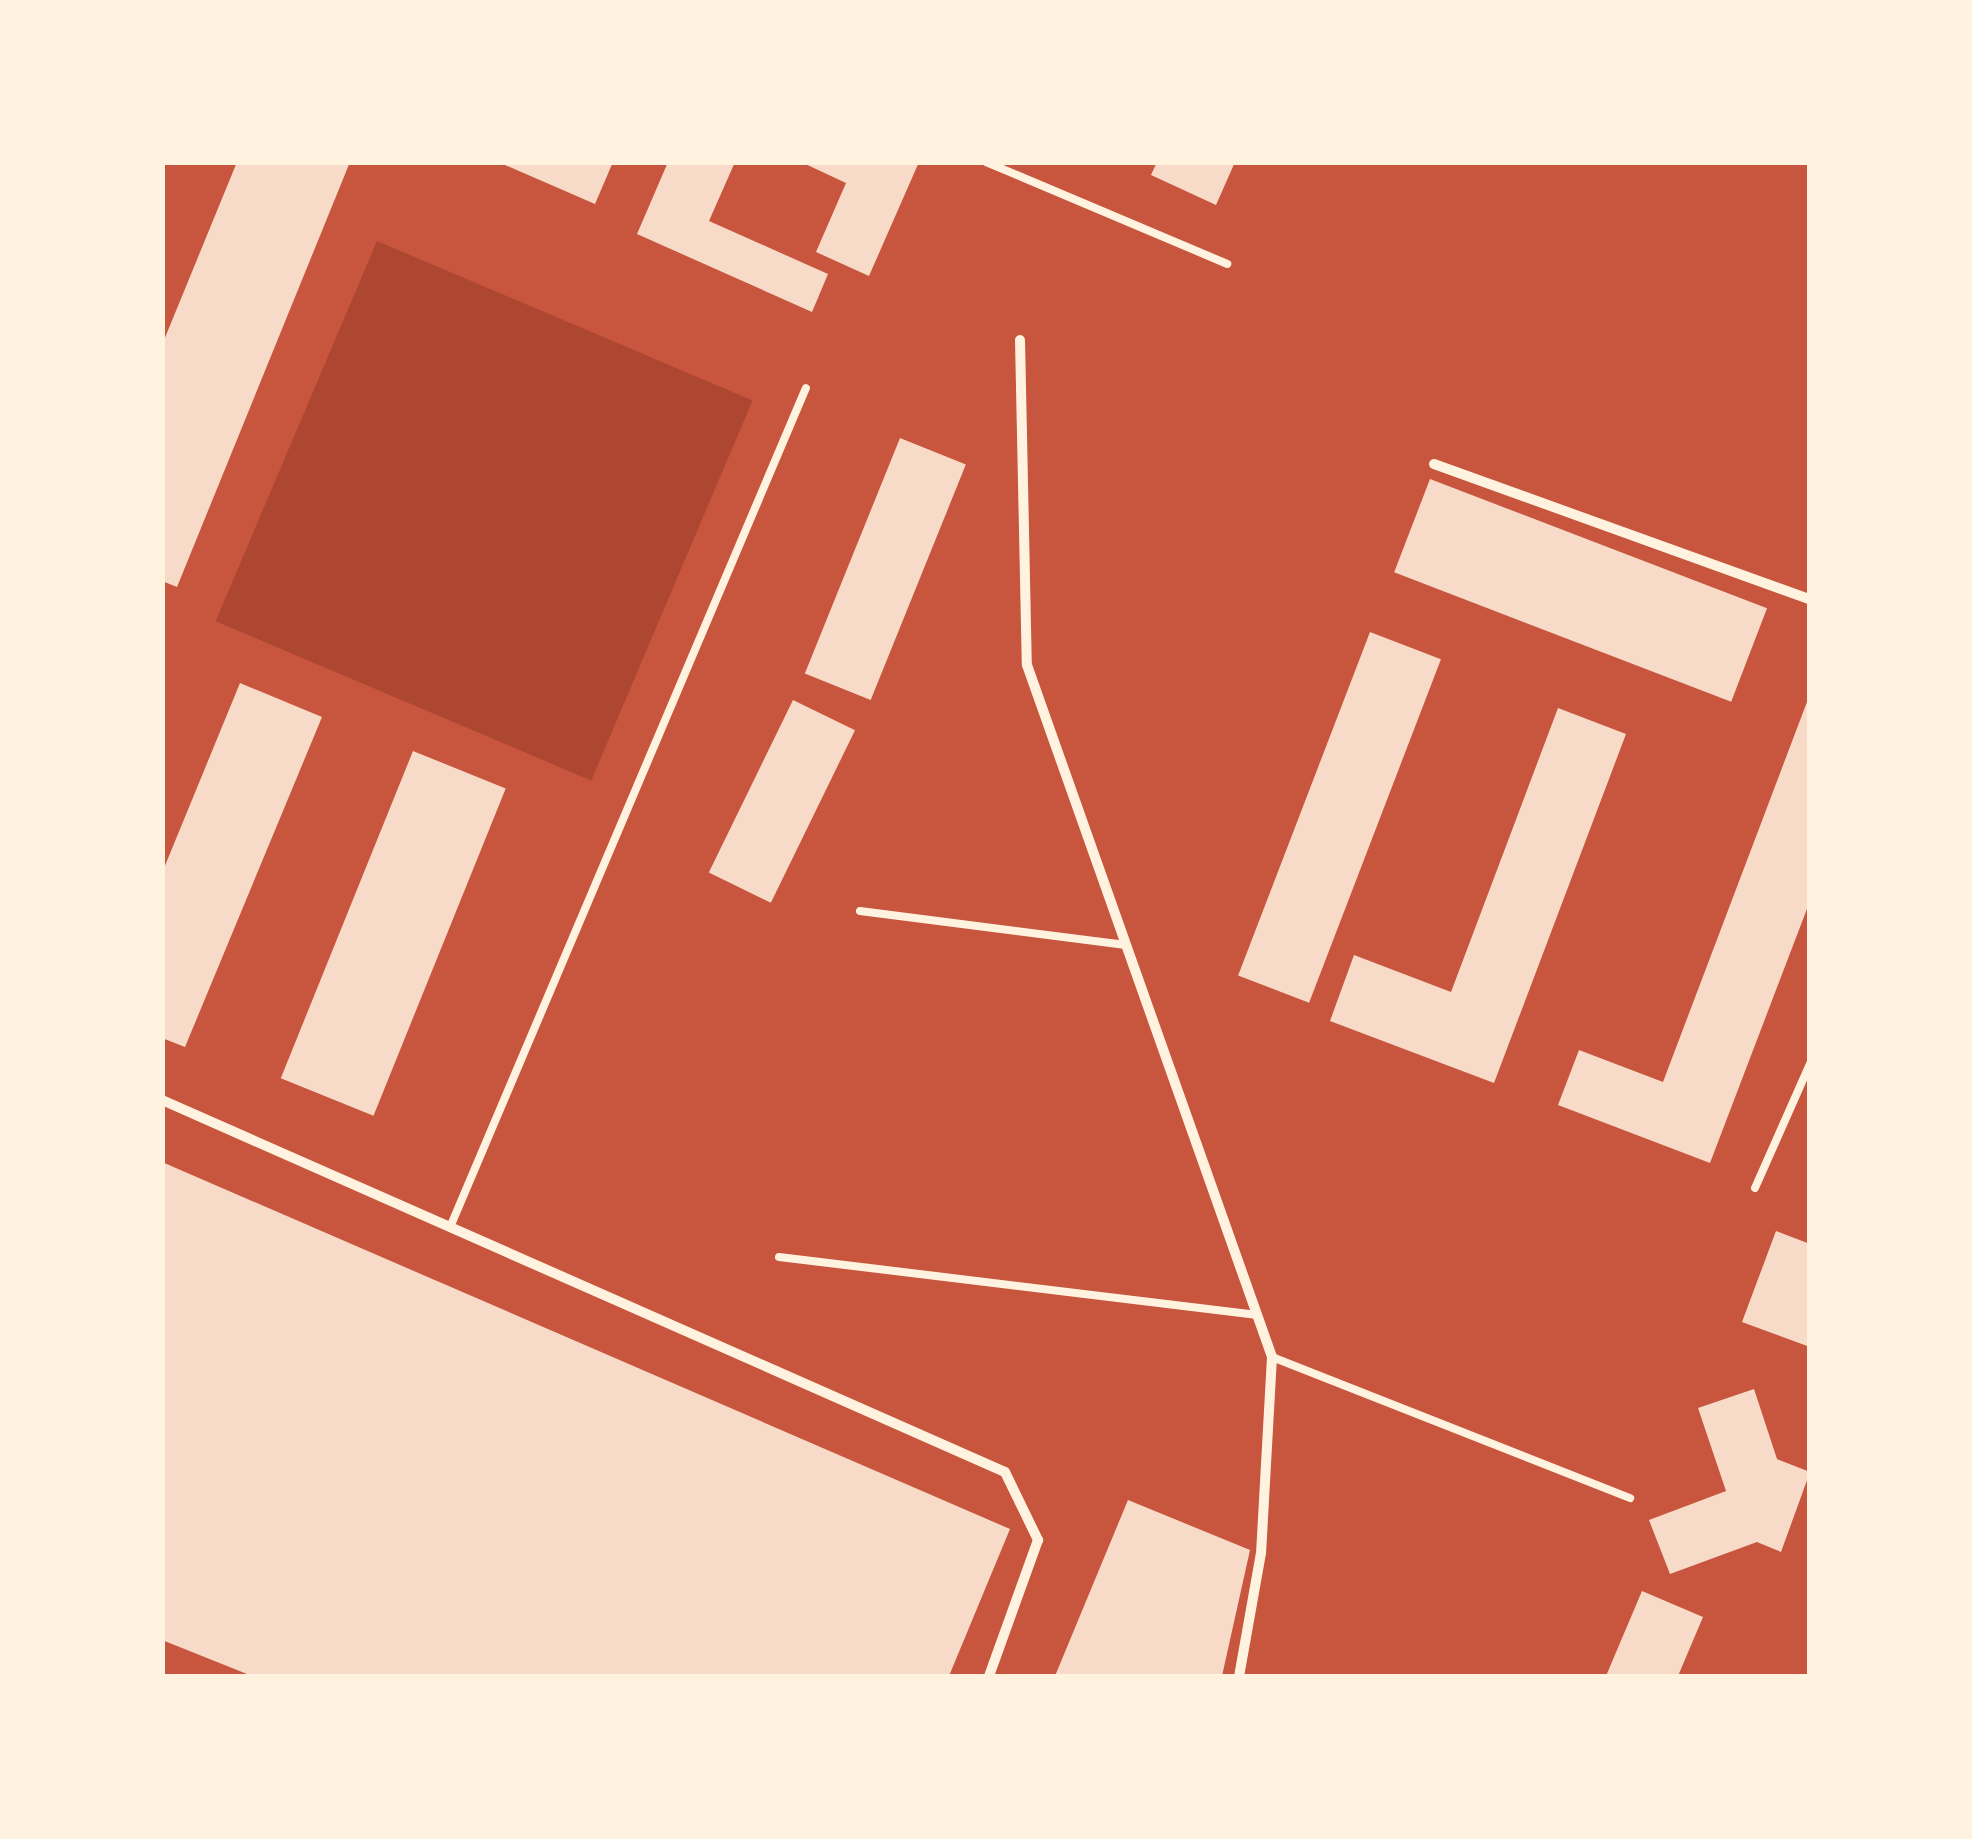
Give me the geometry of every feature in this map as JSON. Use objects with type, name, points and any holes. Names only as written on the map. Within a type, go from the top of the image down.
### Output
[{"type":"street","points":[[1020,340],[1027,664],[1272,1357],[1261,1553],[1238,1676]]},
{"type":"street","points":[[1434,464],[1810,599]]},
{"type":"street","points":[[162,1100],[1005,1472],[1038,1540],[988,1676]]},
{"type":"lane","points":[[986,162],[1227,264]]},
{"type":"lane","points":[[451,1226],[806,388]]},
{"type":"lane","points":[[860,910],[1126,945]]},
{"type":"lane","points":[[1755,1188],[1810,1064]]},
{"type":"lane","points":[[779,1257],[1258,1315]]},
{"type":"lane","points":[[1272,1357],[1630,1498]]},
{"type":"shaded area","points":[[377,241],[753,400],[591,781],[216,621]]},
{"type":"building","points":[[237,162],[350,162],[177,587],[162,581],[162,345]]},
{"type":"building","points":[[498,162],[613,162],[595,204]]},
{"type":"building","points":[[668,162],[735,162],[709,221],[828,274],[812,312],[637,234]]},
{"type":"building","points":[[801,162],[919,162],[869,276],[816,252],[846,183]]},
{"type":"building","points":[[1157,162],[1235,162],[1216,205],[1151,175]]},
{"type":"building","points":[[900,438],[966,465],[871,700],[805,674]]},
{"type":"building","points":[[1430,479],[1767,608],[1731,702],[1394,572]]},
{"type":"building","points":[[1370,632],[1441,659],[1309,1003],[1238,976]]},
{"type":"building","points":[[240,683],[322,717],[185,1047],[162,1038],[162,873]]},
{"type":"building","points":[[1810,694],[1810,901],[1710,1163],[1558,1105],[1579,1050],[1663,1082]]},
{"type":"building","points":[[793,700],[855,730],[771,903],[709,873]]},
{"type":"building","points":[[1558,708],[1626,734],[1494,1083],[1330,1021],[1354,955],[1451,992]]},
{"type":"building","points":[[413,751],[506,788],[373,1116],[281,1078]]},
{"type":"building","points":[[162,1162],[1010,1529],[949,1676],[252,1676],[162,1640]]},
{"type":"building","points":[[1776,1231],[1810,1244],[1810,1347],[1742,1322]]},
{"type":"building","points":[[1754,1389],[1777,1459],[1810,1472],[1781,1552],[1757,1542],[1670,1574],[1649,1520],[1726,1491],[1698,1408]]},
{"type":"building","points":[[1128,1500],[1250,1550],[1222,1676],[1055,1676]]},
{"type":"building","points":[[1642,1591],[1703,1617],[1678,1676],[1606,1676]]}]
